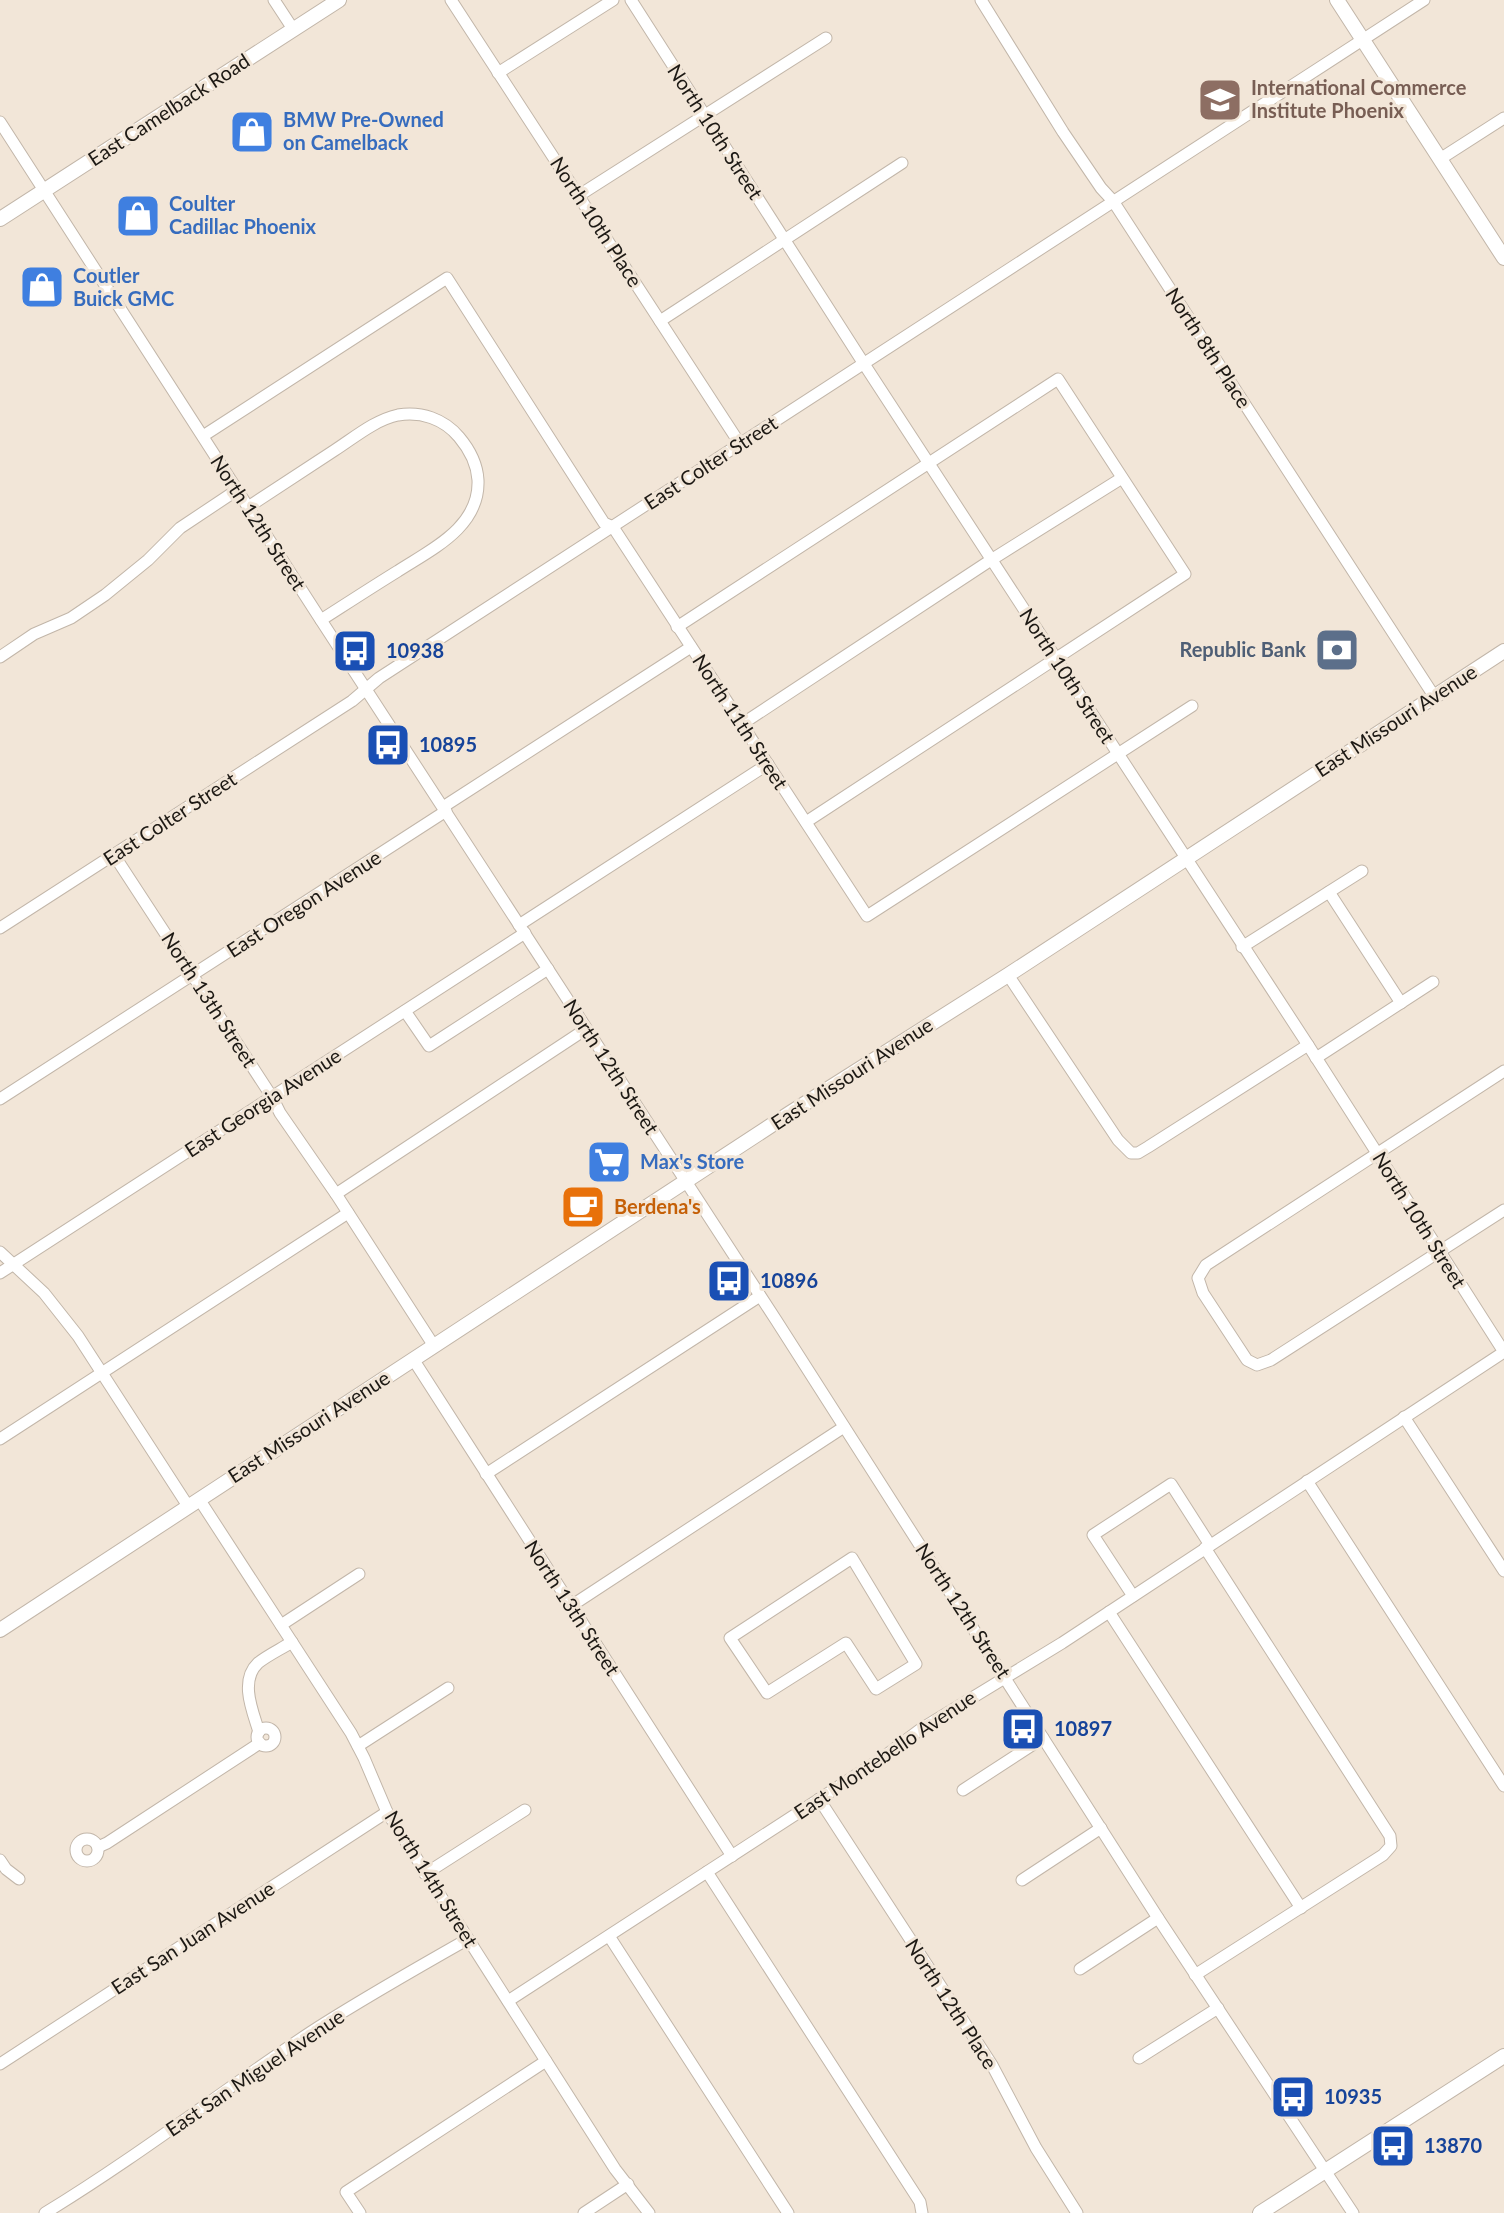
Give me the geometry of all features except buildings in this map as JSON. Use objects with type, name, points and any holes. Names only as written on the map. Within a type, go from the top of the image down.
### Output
[{"type":"main road","name":"East Camelback Road","points":[[0,219],[339,0]]},
{"type":"main road","points":[[1337,0],[1504,258]]},
{"type":"main road","name":"East Missouri Avenue","points":[[0,1630],[1504,651]]},
{"type":"main road","points":[[1260,2213],[1504,2056]]},
{"type":"street","points":[[274,0],[293,29]]},
{"type":"street","name":"North 10th Place","points":[[451,0],[740,444]]},
{"type":"street","points":[[498,73],[613,0]]},
{"type":"street","name":"North 10th Street","points":[[631,0],[1504,1352]]},
{"type":"street","name":"North 8th Place","points":[[981,0],[1063,132],[1113,201],[1434,696]]},
{"type":"street","name":"East Colter Street","points":[[0,928],[352,701],[379,678],[1422,1]]},
{"type":"street","points":[[578,196],[826,38]]},
{"type":"street","points":[[1440,159],[1504,118]]},
{"type":"street","name":"North 12th Street","points":[[0,122],[1006,1677],[1158,1918],[1353,2213]]},
{"type":"street","points":[[660,321],[902,163]]},
{"type":"street","name":"North 11th Street","points":[[203,436],[447,278],[604,523],[613,527],[867,916],[1118,755]]},
{"type":"street","points":[[677,627],[1058,379],[1185,574],[806,822]]},
{"type":"street","points":[[248,507],[372,426],[400,415],[429,416],[441,422],[453,430],[470,452],[478,474],[478,495],[466,520],[441,543],[321,620]]},
{"type":"street","points":[[742,724],[1122,478]]},
{"type":"street","points":[[0,657],[34,634],[71,618],[105,595],[180,528],[237,490]]},
{"type":"street","name":"East Oregon Avenue","points":[[0,1099],[193,976],[691,647]]},
{"type":"street","points":[[1118,755],[1192,706]]},
{"type":"street","name":"East Georgia Avenue","points":[[0,1273],[405,1011],[768,764]]},
{"type":"street","name":"North 13th Street","points":[[114,855],[434,1346]]},
{"type":"street","points":[[1242,947],[1362,871]]},
{"type":"street","points":[[1329,892],[1401,1003]]},
{"type":"street","points":[[405,1011],[429,1046],[548,969]]},
{"type":"street","points":[[1008,975],[1118,1140],[1131,1153],[1148,1147],[1308,1045]]},
{"type":"street","points":[[1316,1058],[1433,982]]},
{"type":"street","points":[[336,1194],[586,1029]]},
{"type":"street","points":[[1504,1071],[1206,1265],[1198,1278],[1203,1293],[1247,1360],[1257,1365],[1271,1360],[1504,1210]]},
{"type":"street","points":[[0,1439],[348,1213]]},
{"type":"street","name":"North 14th Street","points":[[0,1252],[44,1293],[78,1336],[101,1373],[281,1625],[358,1746],[387,1812],[425,1874],[615,2169],[649,2213]]},
{"type":"street","points":[[486,1474],[760,1296]]},
{"type":"street","name":"East Montebello Avenue","points":[[508,2001],[881,1759],[921,1729],[1109,1612],[1504,1352]]},
{"type":"street","name":"North 13th Street","points":[[413,1359],[732,1856]]},
{"type":"street","points":[[1404,1417],[1504,1571]]},
{"type":"street","points":[[571,1606],[844,1427]]},
{"type":"street","points":[[1307,1481],[1504,1786]]},
{"type":"street","points":[[1133,1596],[1093,1535],[1171,1484],[1390,1836],[1391,1846],[1383,1855],[1195,1975]]},
{"type":"street","points":[[852,1558],[916,1664],[876,1689],[846,1643],[767,1693],[730,1638],[852,1558]]},
{"type":"street","points":[[281,1625],[359,1574]]},
{"type":"street","points":[[1109,1612],[1301,1908]]},
{"type":"street","points":[[98,1847],[260,1738],[249,1700],[250,1675],[257,1664],[292,1642]]},
{"type":"street","points":[[358,1746],[448,1688]]},
{"type":"street","points":[[963,1790],[1043,1738]]},
{"type":"street","name":"North 12th Place","points":[[819,1799],[992,2065],[1036,2148],[1077,2213]]},
{"type":"street","points":[[425,1874],[525,1810]]},
{"type":"street","name":"East San Juan Avenue","points":[[0,2064],[387,1812]]},
{"type":"street","points":[[1022,1880],[1101,1828]]},
{"type":"street","points":[[0,1860],[19,1879]]},
{"type":"street","points":[[707,1872],[920,2202],[922,2213]]},
{"type":"street","points":[[1080,1969],[1158,1918]]},
{"type":"street","points":[[609,1936],[788,2213]]},
{"type":"street","name":"East San Miguel Avenue","points":[[45,2213],[137,2154],[314,2031],[468,1939]]},
{"type":"street","points":[[1139,2058],[1218,2008]]},
{"type":"street","points":[[360,2213],[346,2192],[546,2061]]},
{"type":"street","points":[[584,2213],[628,2184]]},
{"type":"place","name":"International Commerce Institute Phoenix","points":[[1220,100]]},
{"type":"place","name":"BMW Pre-Owned on Camelback","points":[[252,132]]},
{"type":"place","name":"Coulter Cadillac Phoenix","points":[[138,216]]},
{"type":"place","name":"Coutler Buick GMC","points":[[42,287]]},
{"type":"place","name":"Republic Bank","points":[[1337,650]]},
{"type":"place","name":"10938","points":[[355,651]]},
{"type":"place","name":"10895","points":[[388,745]]},
{"type":"place","name":"Max's Store","points":[[609,1162]]},
{"type":"place","name":"Berdena's","points":[[583,1207]]},
{"type":"place","name":"10896","points":[[729,1281]]},
{"type":"place","name":"10897","points":[[1023,1729]]},
{"type":"place","name":"10935","points":[[1293,2097]]},
{"type":"place","name":"13870","points":[[1393,2146]]}]
